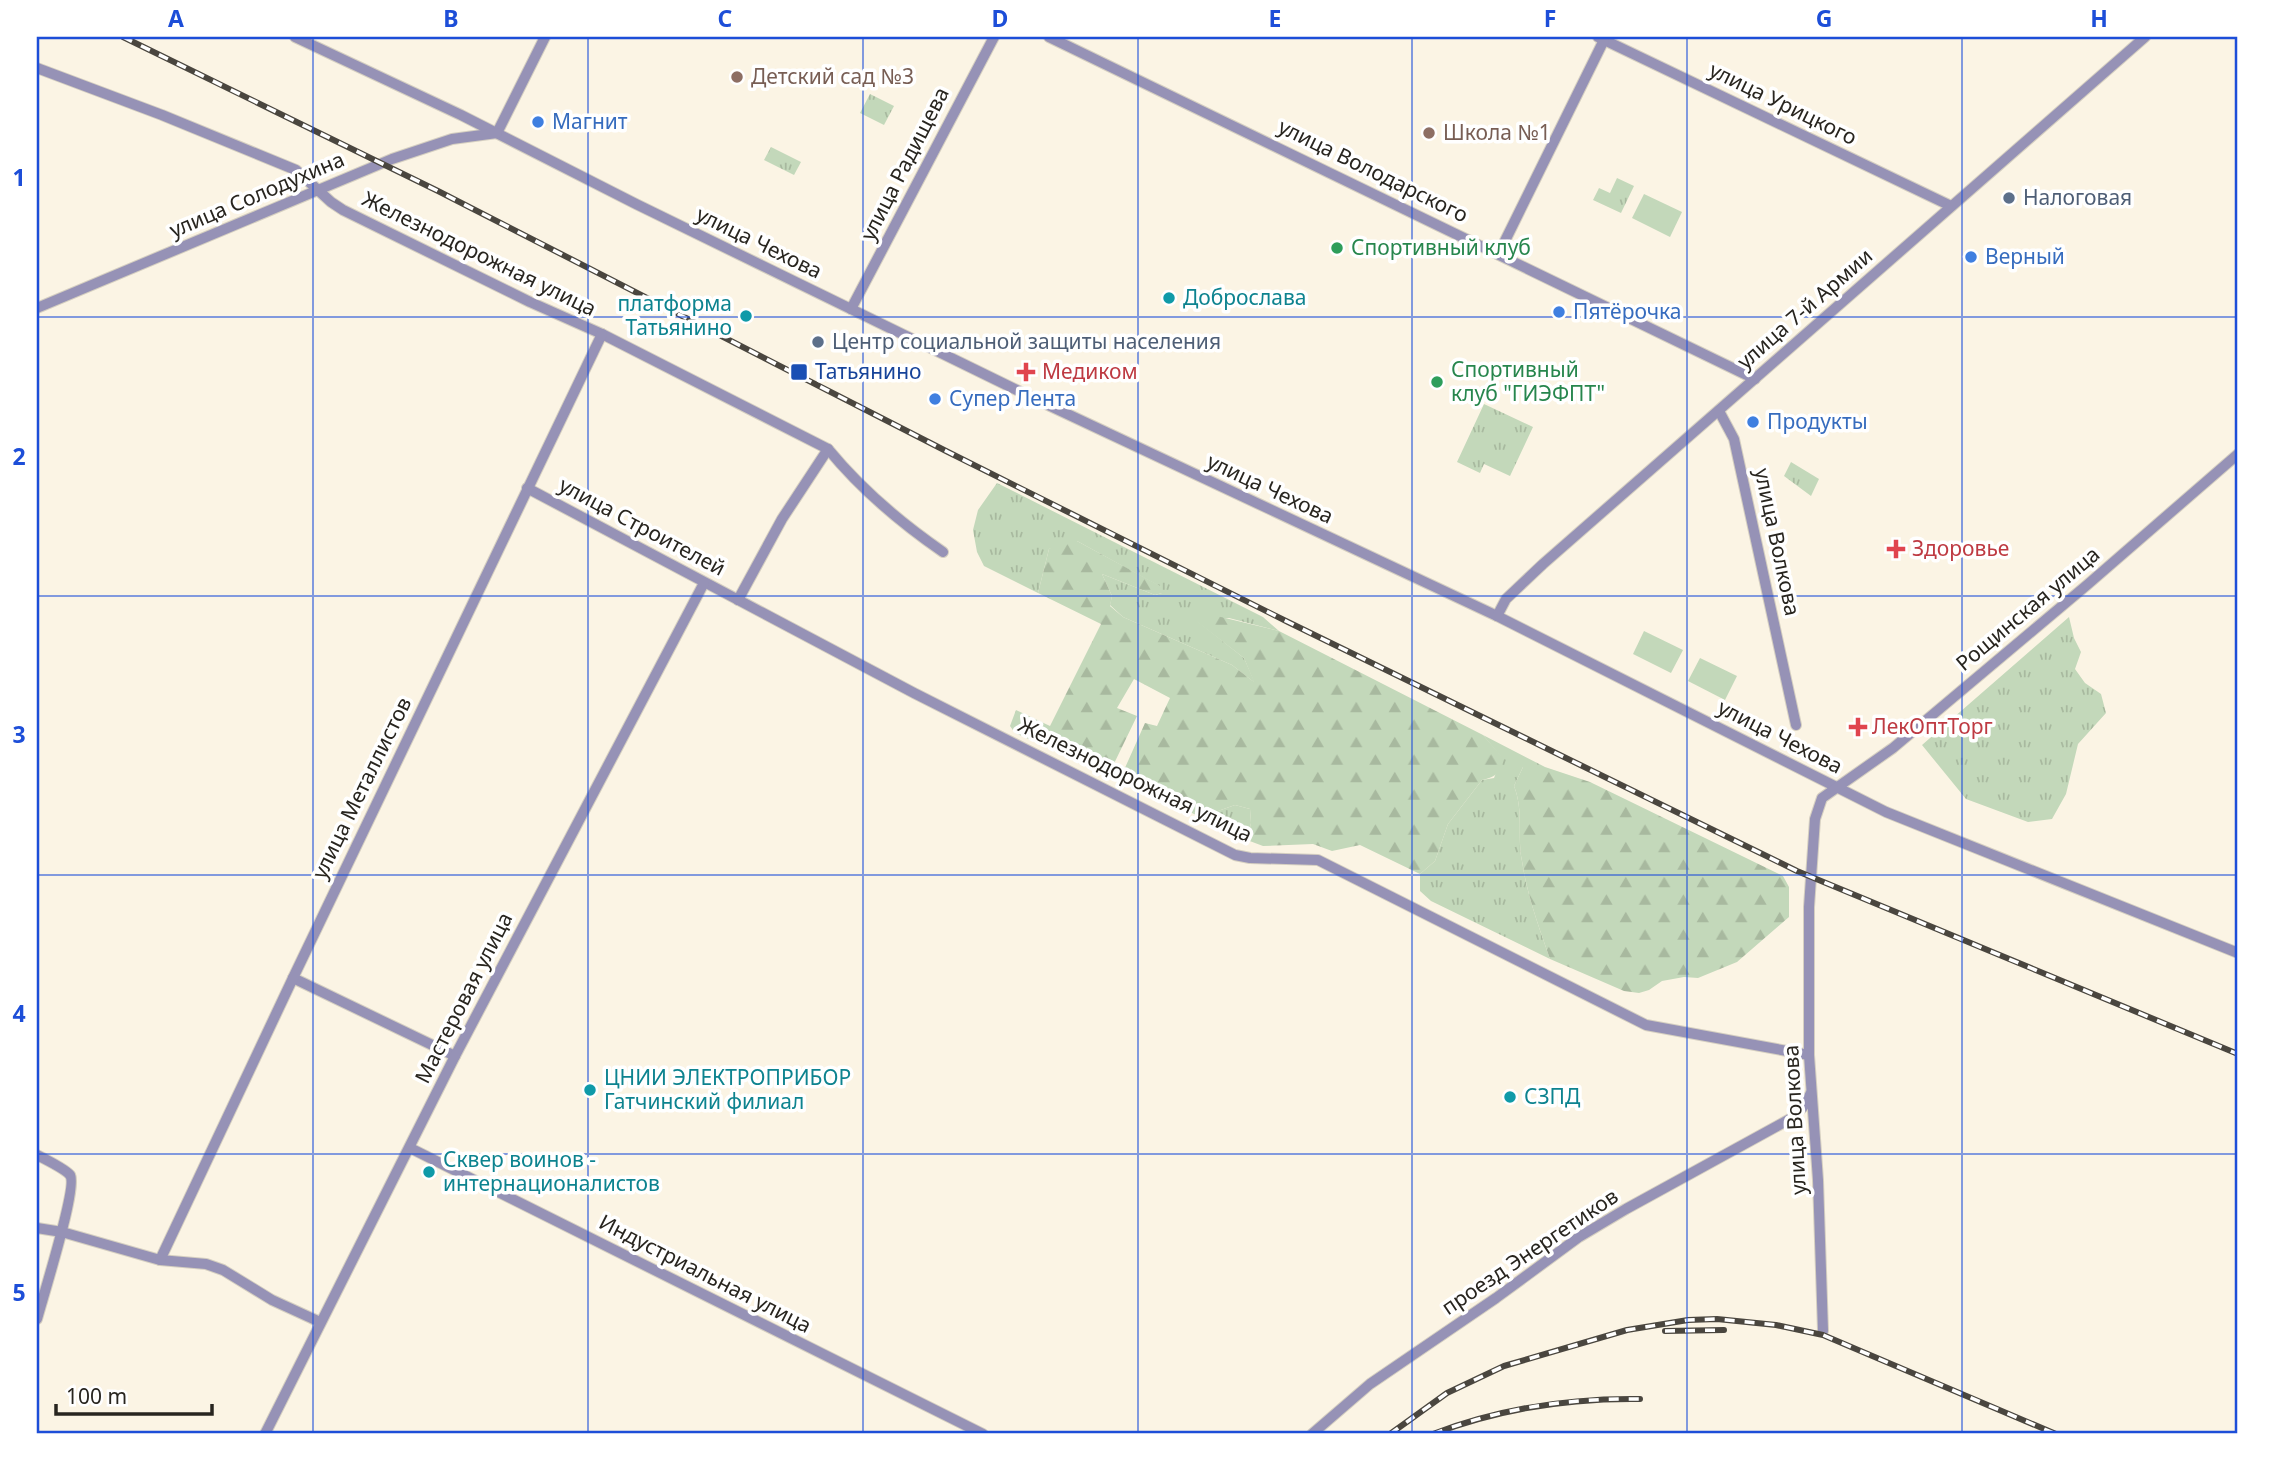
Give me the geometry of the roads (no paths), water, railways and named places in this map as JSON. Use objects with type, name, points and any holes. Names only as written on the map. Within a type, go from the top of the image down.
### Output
[{"type":"street","name":"улица Чехова","points":[[295,37],[497,132],[648,210],[1029,396],[1497,616],[1886,812],[2238,953]]},
{"type":"street","points":[[497,132],[545,37]]},
{"type":"street","name":"улица Радищева","points":[[851,309],[994,37]]},
{"type":"street","name":"улица Володарского","points":[[1049,37],[1755,379]]},
{"type":"street","name":"улица 7-й Армии","points":[[1497,616],[1506,599],[1543,564],[2145,37]]},
{"type":"street","points":[[1499,253],[1601,38]]},
{"type":"street","name":"улица Урицкого","points":[[1601,38],[1951,206]]},
{"type":"street","name":"Железнодорожная улица","points":[[37,68],[296,170],[343,210],[530,302],[602,334],[828,449],[846,471],[882,504],[943,552]]},
{"type":"street","points":[[452,139],[463,128],[461,115]]},
{"type":"street","name":"улица Солодухина","points":[[37,307],[392,159],[452,139],[497,132]]},
{"type":"street","name":"улица Металлистов","points":[[160,1260],[602,334]]},
{"type":"street","name":"улица Волкова","points":[[1719,411],[1734,439],[1796,725]]},
{"type":"street","points":[[738,600],[782,519],[828,449]]},
{"type":"street","name":"Рощинская улица","points":[[1810,908],[1814,836],[1822,798],[1893,748],[2238,454]]},
{"type":"street","name":"улица Строителей","points":[[527,488],[738,600]]},
{"type":"street","name":"Мастеровая улица","points":[[265,1434],[455,1056],[704,583]]},
{"type":"street","name":"Железнодорожная улица","points":[[738,600],[914,693],[1235,855],[1318,860],[1646,1025],[1809,1055]]},
{"type":"street","name":"улица Волкова","points":[[1810,908],[1809,1055],[1818,1180],[1823,1331]]},
{"type":"street","points":[[293,978],[455,1056]]},
{"type":"street","name":"проезд Энергетиков","points":[[1312,1434],[1370,1384],[1496,1298],[1579,1237],[1790,1119],[1803,1107],[1811,1093]]},
{"type":"street","name":"Индустриальная улица","points":[[410,1148],[983,1434]]},
{"type":"street","points":[[37,1155],[70,1175],[73,1184],[37,1320]]},
{"type":"street","points":[[37,1228],[62,1232],[160,1260],[206,1264],[223,1270],[272,1300],[320,1322]]},
{"type":"railway","points":[[123,37],[438,191],[948,452],[1288,622],[1797,871],[2238,1054]]},
{"type":"railway","points":[[1390,1434],[1447,1393],[1504,1366],[1627,1330],[1688,1320],[1717,1319],[1776,1325],[1823,1335],[2056,1434]]},
{"type":"railway","points":[[1665,1331],[1724,1330]]},
{"type":"railway","points":[[1433,1434],[1484,1417],[1535,1406],[1587,1400],[1640,1399]]},
{"type":"place","name":"Детский сад №3","points":[[737,77]]},
{"type":"place","name":"Магнит","points":[[538,122]]},
{"type":"place","name":"Школа №1","points":[[1429,133]]},
{"type":"place","name":"Налоговая","points":[[2009,198]]},
{"type":"place","name":"Спортивный клуб","points":[[1337,248]]},
{"type":"place","name":"Верный","points":[[1971,257]]},
{"type":"place","name":"Доброслава","points":[[1169,298]]},
{"type":"place","name":"Пятёрочка","points":[[1559,312]]},
{"type":"place","name":"платформа Татьянино","points":[[746,316]]},
{"type":"place","name":"Центр социальной защиты населения","points":[[818,342]]},
{"type":"place","name":"Татьянино","points":[[799,372]]},
{"type":"place","name":"Медиком","points":[[1026,372]]},
{"type":"place","name":"Спортивный клуб \"ГИЭФПТ\"","points":[[1437,382]]},
{"type":"place","name":"Супер Лента","points":[[935,399]]},
{"type":"place","name":"Продукты","points":[[1753,422]]},
{"type":"place","name":"Здоровье","points":[[1896,549]]},
{"type":"place","name":"ЛекОптТорг","points":[[1858,727]]},
{"type":"place","name":"ЦНИИ ЭЛЕКТРОПРИБОР Гатчинский филиал","points":[[590,1090]]},
{"type":"place","name":"СЗПД","points":[[1510,1097]]},
{"type":"place","name":"Сквер воинов - интернационалистов","points":[[429,1172]]}]
